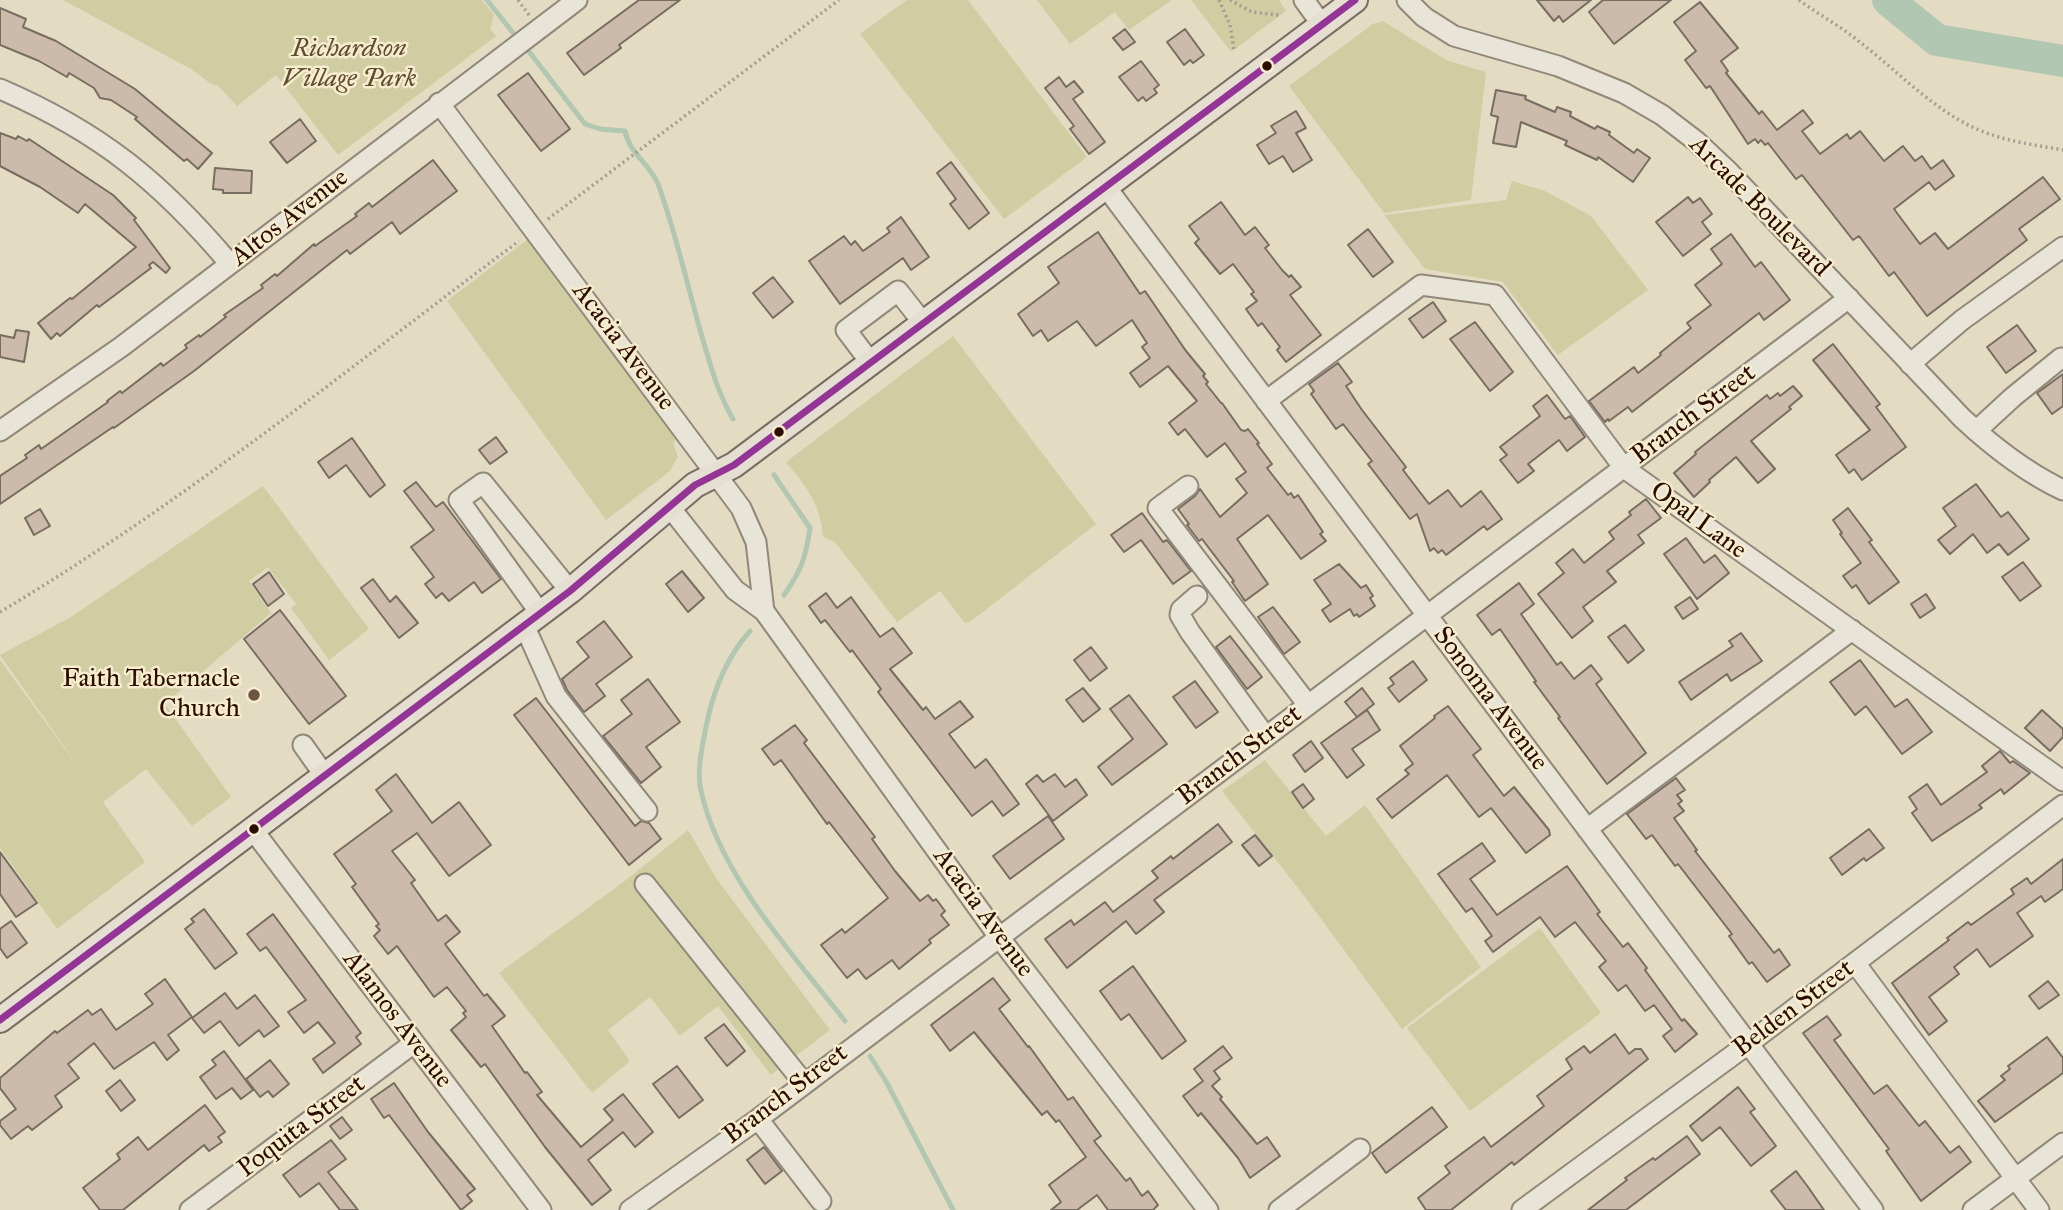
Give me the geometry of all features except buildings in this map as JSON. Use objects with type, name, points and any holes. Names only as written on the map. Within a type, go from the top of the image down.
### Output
[{"type":"main road","points":[[0,1020],[570,591],[695,485],[734,465],[1355,0]]},
{"type":"street","name":"Altos Avenue","points":[[0,430],[121,347],[577,0]]},
{"type":"street","points":[[1304,0],[1322,25]]},
{"type":"street","name":"Arcade Boulevard","points":[[1408,0],[1424,17],[1454,36],[1558,65],[1595,79],[1662,115],[1728,170],[1976,431],[2023,467],[2063,490]]},
{"type":"street","points":[[0,89],[67,121],[144,174],[198,226],[230,264]]},
{"type":"street","name":"Acacia Avenue","points":[[439,103],[741,508],[756,542],[764,611]]},
{"type":"street","name":"Sonoma Avenue","points":[[1106,187],[1873,1210]]},
{"type":"street","points":[[1910,363],[1962,320],[2063,247]]},
{"type":"street","name":"Opal Lane","points":[[1266,401],[1421,285],[1495,295],[1624,467],[2063,782]]},
{"type":"street","points":[[871,363],[846,330],[898,291],[924,324]]},
{"type":"street","name":"Branch Street","points":[[630,1210],[758,1119],[803,1082],[1849,298]]},
{"type":"street","points":[[1976,431],[2061,358]]},
{"type":"street","points":[[570,591],[483,483],[459,500],[532,619],[556,696],[647,811]]},
{"type":"street","points":[[1188,486],[1158,508],[1308,705]]},
{"type":"street","name":"Acacia Avenue","points":[[668,506],[735,590],[764,611],[999,937],[1208,1210]]},
{"type":"street","points":[[1197,596],[1181,610],[1180,615],[1189,632],[1266,737]]},
{"type":"street","points":[[1587,829],[1852,630]]},
{"type":"street","points":[[303,745],[325,776]]},
{"type":"street","name":"Belden Street","points":[[1522,1210],[1748,1044],[2063,805]]},
{"type":"street","name":"Alamos Avenue","points":[[253,830],[541,1210]]},
{"type":"street","points":[[645,884],[803,1082]]},
{"type":"street","points":[[1855,963],[2039,1210]]},
{"type":"street","name":"Poquita Street","points":[[190,1210],[414,1043]]},
{"type":"street","points":[[758,1119],[821,1201]]},
{"type":"street","points":[[1973,1210],[2063,1143]]},
{"type":"street","points":[[1279,1210],[1360,1149]]},
{"type":"path","points":[[551,216],[839,0]]},
{"type":"path","points":[[1219,0],[1230,25],[1234,50]]},
{"type":"path","points":[[1230,0],[1252,12],[1279,15]]},
{"type":"path","points":[[1799,0],[1860,42],[1952,115],[1982,131],[2018,142],[2063,150]]},
{"type":"path","points":[[0,612],[79,563],[177,496],[524,237]]},
{"type":"green space","name":"Richardson Village Park","points":[[63,0],[482,0],[494,15],[490,29],[496,36],[338,155],[276,75],[237,106],[218,86],[191,69]]},
{"type":"green space","points":[[907,0],[968,0],[1087,157],[1004,219],[860,34]]},
{"type":"green space","points":[[1037,0],[1172,0],[1129,30],[1115,12],[1070,44]]},
{"type":"green space","points":[[1191,0],[1279,0],[1286,11],[1231,52]]},
{"type":"green space","points":[[1383,21],[1446,60],[1486,72],[1471,200],[1384,213],[1289,86],[1373,24]]},
{"type":"green space","points":[[1512,181],[1545,191],[1591,216],[1648,290],[1558,355],[1503,282],[1425,269],[1384,215],[1506,200]]},
{"type":"green space","points":[[528,239],[660,413],[676,440],[673,443],[678,457],[670,471],[606,520],[447,301]]},
{"type":"green space","points":[[953,336],[1096,524],[970,622],[965,623],[940,591],[897,622],[835,542],[823,537],[816,506],[786,462]]},
{"type":"green space","points":[[263,486],[369,629],[329,660],[291,608],[296,604],[268,567],[249,581],[271,613],[165,704],[231,797],[192,826],[146,769],[103,802],[145,862],[57,929],[0,848],[0,660],[85,776],[0,655],[71,617]]},
{"type":"green space","points":[[1265,760],[1326,836],[1365,805],[1481,967],[1402,1029],[1305,897],[1222,791]]},
{"type":"green space","points":[[688,830],[716,878],[830,1030],[771,1075],[718,1006],[680,1036],[650,997],[608,1030],[630,1061],[592,1093],[499,973],[626,880]]},
{"type":"green space","points":[[1540,928],[1601,1013],[1470,1111],[1407,1028]]},
{"type":"waterway","points":[[487,0],[514,34]]},
{"type":"waterway","points":[[1888,0],[1937,40],[2063,61]]},
{"type":"waterway","points":[[527,49],[585,124],[600,129],[625,131],[631,146],[658,184],[672,225],[711,368],[733,419]]},
{"type":"waterway","points":[[774,475],[810,528],[802,563],[784,595]]},
{"type":"waterway","points":[[750,631],[728,663],[713,698],[701,756],[701,791],[724,853],[741,883],[782,941],[845,1021]]},
{"type":"waterway","points":[[870,1056],[887,1083],[953,1210]]},
{"type":"transit line","points":[[0,1020],[570,591],[695,485],[734,465],[1355,0]]},
{"type":"place","name":"Faith Tabernacle Church","points":[[254,695]]}]
